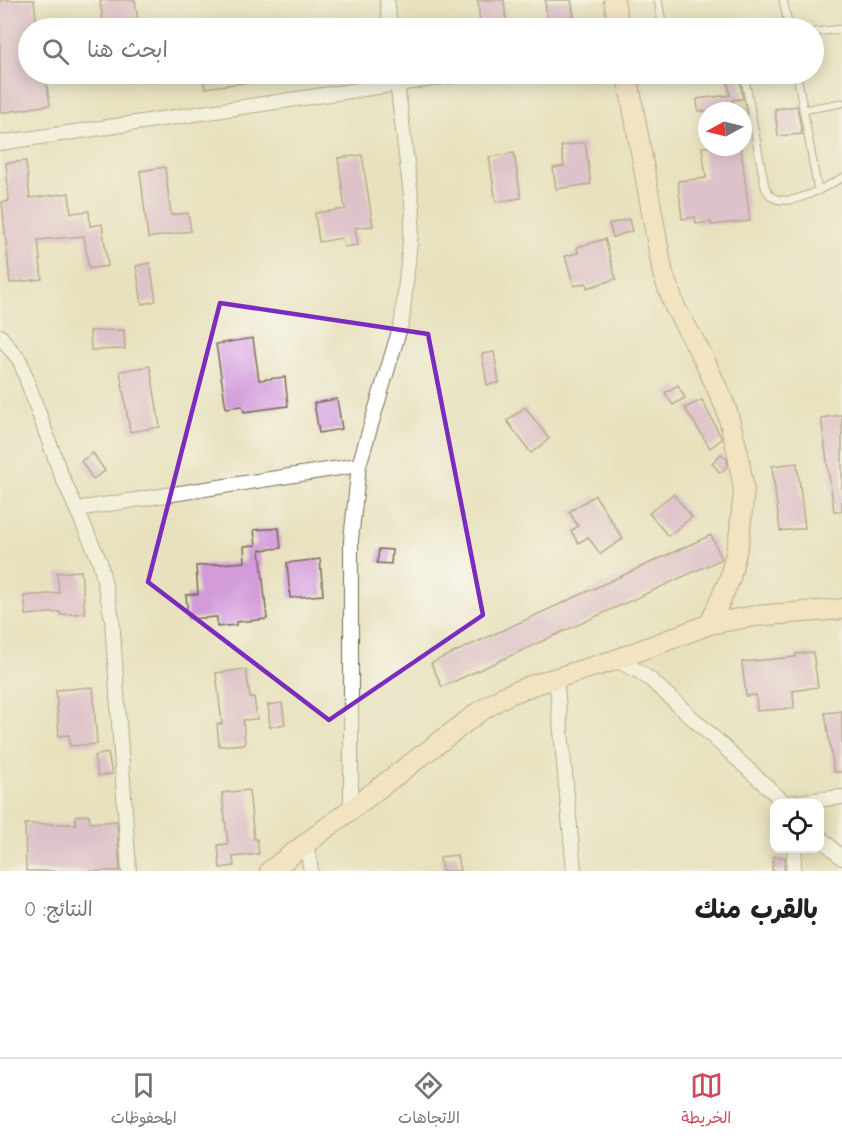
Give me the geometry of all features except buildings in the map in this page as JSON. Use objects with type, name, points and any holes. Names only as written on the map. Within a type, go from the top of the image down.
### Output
[{"type":"street","points":[[387,0],[389,18]]},
{"type":"street","points":[[614,0],[617,18]]},
{"type":"street","points":[[0,143],[360,84]]},
{"type":"street","points":[[351,808],[351,540],[359,465],[402,321],[413,212],[398,84]]},
{"type":"street","points":[[629,84],[663,274],[675,307],[703,357],[726,408],[737,450],[744,491],[739,539],[730,578],[710,624]]},
{"type":"street","points":[[0,336],[20,361],[60,472],[100,562],[112,618],[129,871]]},
{"type":"street","points":[[77,509],[359,465]]},
{"type":"street","points":[[270,871],[479,712],[505,696],[556,677],[615,660],[710,624],[755,616],[842,609]]},
{"type":"street","points":[[615,660],[651,680],[782,799]]},
{"type":"street","points":[[556,677],[574,871]]},
{"type":"street","points":[[823,799],[842,797]]},
{"type":"street","points":[[824,842],[842,858]]},
{"type":"street","points":[[306,843],[311,871]]},
{"type":"street","points":[[793,871],[795,853]]},
{"type":"lane","points":[[657,0],[661,18]]},
{"type":"lane","points":[[783,0],[787,18]]},
{"type":"lane","points":[[824,31],[842,29]]},
{"type":"lane","points":[[746,84],[765,187],[771,196],[780,200],[793,200],[818,191],[842,178]]},
{"type":"lane","points":[[799,84],[818,191]]},
{"type":"lane","points":[[803,110],[842,103]]},
{"type":"highlighted area","points":[[220,303],[428,334],[483,615],[329,720],[148,582]]}]
